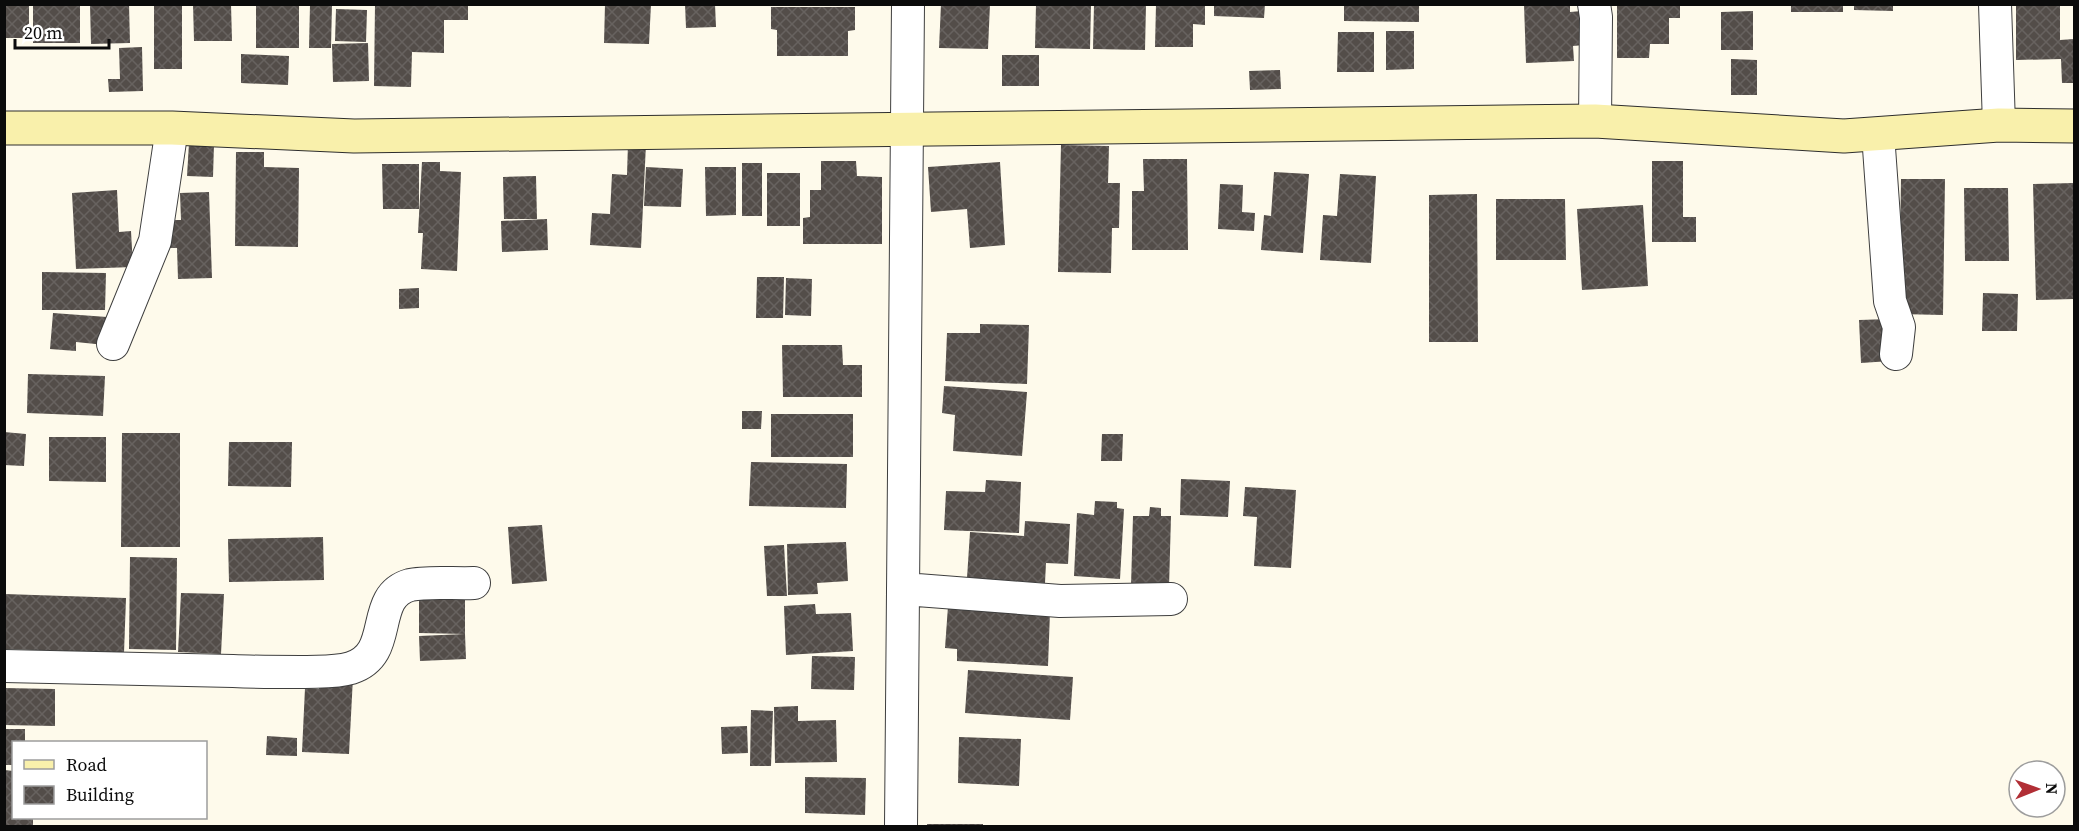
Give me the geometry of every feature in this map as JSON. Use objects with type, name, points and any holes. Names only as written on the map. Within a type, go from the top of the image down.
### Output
[{"type":"street","points":[[901,826],[908,4]]},
{"type":"street","points":[[1594,4],[1596,17],[1595,121]]},
{"type":"street","points":[[1995,4],[1999,125]]},
{"type":"street","points":[[4,128],[172,128],[354,136],[1595,121],[1844,136],[1999,125],[2074,126]]},
{"type":"street","points":[[113,344],[155,241],[172,128]]},
{"type":"street","points":[[1878,134],[1889,292],[1899,327],[1896,354]]},
{"type":"street","points":[[4,666],[258,672],[339,671],[362,664],[371,656],[379,640],[387,604],[400,589],[412,584],[474,583]]},
{"type":"street","points":[[904,589],[1060,601],[1171,599]]},
{"type":"building","points":[[4,4],[29,4],[29,38],[4,38]]},
{"type":"building","points":[[33,4],[80,4],[80,43],[33,43]]},
{"type":"building","points":[[90,4],[129,4],[130,43],[91,44]]},
{"type":"building","points":[[154,4],[182,4],[182,69],[154,69]]},
{"type":"building","points":[[193,4],[231,4],[232,41],[194,41]]},
{"type":"building","points":[[256,4],[299,4],[299,48],[256,48]]},
{"type":"building","points":[[375,4],[468,4],[468,20],[444,20],[444,53],[412,52],[411,87],[374,86]]},
{"type":"building","points":[[605,4],[651,4],[649,44],[604,43]]},
{"type":"building","points":[[685,4],[715,4],[716,27],[686,28]]},
{"type":"building","points":[[941,4],[990,4],[988,49],[939,48]]},
{"type":"building","points":[[1036,4],[1091,4],[1090,49],[1035,48]]},
{"type":"building","points":[[1094,4],[1146,4],[1145,50],[1093,49]]},
{"type":"building","points":[[1156,4],[1205,4],[1205,25],[1193,24],[1193,47],[1155,47]]},
{"type":"building","points":[[1214,4],[1265,4],[1264,18],[1214,16]]},
{"type":"building","points":[[1344,4],[1419,4],[1419,22],[1344,21]]},
{"type":"building","points":[[1524,4],[1570,4],[1570,12],[1582,11],[1584,45],[1573,46],[1574,61],[1526,63]]},
{"type":"building","points":[[1617,4],[1680,4],[1680,18],[1669,18],[1669,44],[1650,44],[1649,58],[1617,58]]},
{"type":"building","points":[[1791,4],[1843,4],[1843,12],[1791,12]]},
{"type":"building","points":[[2016,4],[2060,4],[2060,40],[2074,39],[2074,83],[2062,83],[2061,59],[2016,60]]},
{"type":"building","points":[[310,5],[332,5],[331,48],[309,48]]},
{"type":"building","points":[[1854,5],[1893,5],[1893,11],[1854,10]]},
{"type":"building","points":[[771,7],[855,7],[855,30],[848,31],[848,56],[777,56],[777,30],[771,29]]},
{"type":"building","points":[[336,9],[367,10],[366,42],[335,41]]},
{"type":"building","points":[[1753,11],[1753,50],[1721,50],[1721,12]]},
{"type":"building","points":[[1386,31],[1414,31],[1414,69],[1386,70]]},
{"type":"building","points":[[1338,32],[1374,32],[1374,72],[1337,72]]},
{"type":"building","points":[[368,43],[369,81],[333,82],[332,44]]},
{"type":"building","points":[[142,47],[143,91],[109,92],[108,79],[120,79],[119,48]]},
{"type":"building","points":[[241,54],[289,56],[288,85],[241,83]]},
{"type":"building","points":[[1002,55],[1039,55],[1039,86],[1002,86]]},
{"type":"building","points":[[1731,59],[1757,60],[1757,95],[1731,95]]},
{"type":"building","points":[[1280,70],[1281,89],[1250,90],[1249,71]]},
{"type":"building","points":[[189,143],[214,144],[213,177],[187,176]]},
{"type":"building","points":[[628,143],[646,144],[641,248],[590,245],[592,213],[610,214],[612,174],[627,175]]},
{"type":"building","points":[[1061,145],[1109,146],[1108,183],[1120,183],[1119,228],[1112,228],[1111,273],[1058,272]]},
{"type":"building","points":[[236,152],[264,152],[264,167],[299,168],[298,247],[235,246]]},
{"type":"building","points":[[1143,159],[1187,159],[1188,250],[1132,250],[1132,191],[1144,191]]},
{"type":"building","points":[[821,161],[856,161],[857,176],[882,177],[882,244],[803,244],[803,218],[810,217],[810,190],[821,190]]},
{"type":"building","points":[[1652,161],[1683,161],[1683,217],[1696,217],[1696,242],[1652,242]]},
{"type":"building","points":[[422,162],[440,162],[440,171],[461,172],[457,271],[421,269],[423,233],[418,233]]},
{"type":"building","points":[[1000,162],[1005,245],[970,248],[967,209],[931,212],[928,167]]},
{"type":"building","points":[[742,163],[762,163],[762,216],[742,216]]},
{"type":"building","points":[[382,164],[419,164],[419,209],[383,209]]},
{"type":"building","points":[[646,167],[683,169],[681,207],[644,206]]},
{"type":"building","points":[[705,167],[736,167],[736,215],[706,216]]},
{"type":"building","points":[[1274,172],[1309,174],[1303,253],[1261,250],[1264,215],[1271,216]]},
{"type":"building","points":[[767,173],[800,173],[800,226],[767,226]]},
{"type":"building","points":[[1340,174],[1376,176],[1371,263],[1320,260],[1323,215],[1337,216]]},
{"type":"building","points":[[536,176],[537,219],[504,219],[503,177]]},
{"type":"building","points":[[1901,179],[1945,179],[1943,315],[1899,314]]},
{"type":"building","points":[[2074,183],[2074,299],[2036,300],[2033,184]]},
{"type":"building","points":[[1220,184],[1243,185],[1242,212],[1255,213],[1254,231],[1218,229]]},
{"type":"building","points":[[1964,188],[2008,188],[2009,261],[1965,261]]},
{"type":"building","points":[[117,190],[119,232],[131,231],[133,267],[76,269],[72,193]]},
{"type":"building","points":[[209,192],[212,278],[178,279],[177,248],[170,248],[169,220],[181,220],[180,193]]},
{"type":"building","points":[[1477,194],[1478,342],[1429,342],[1429,195]]},
{"type":"building","points":[[1496,199],[1565,199],[1566,260],[1496,260]]},
{"type":"building","points":[[1643,205],[1648,286],[1582,290],[1577,209]]},
{"type":"building","points":[[547,219],[548,250],[502,252],[501,221]]},
{"type":"building","points":[[42,272],[106,273],[105,310],[42,310]]},
{"type":"building","points":[[757,277],[784,277],[783,318],[756,318]]},
{"type":"building","points":[[786,278],[812,279],[811,316],[785,315]]},
{"type":"building","points":[[419,288],[419,308],[399,309],[399,289]]},
{"type":"building","points":[[1983,293],[2018,294],[2017,331],[1982,331]]},
{"type":"building","points":[[53,313],[107,317],[105,345],[76,342],[76,351],[50,349]]},
{"type":"building","points":[[1889,319],[1890,361],[1861,363],[1859,320]]},
{"type":"building","points":[[980,324],[1029,325],[1027,384],[945,381],[947,333],[980,333]]},
{"type":"building","points":[[782,345],[842,345],[843,365],[862,365],[862,397],[783,397]]},
{"type":"building","points":[[28,374],[105,376],[103,416],[27,413]]},
{"type":"building","points":[[944,386],[1027,392],[1022,456],[953,451],[955,415],[942,413]]},
{"type":"building","points":[[742,411],[762,411],[761,429],[742,429]]},
{"type":"building","points":[[771,414],[853,414],[853,457],[771,457]]},
{"type":"building","points":[[4,432],[26,434],[24,466],[4,465]]},
{"type":"building","points":[[122,433],[180,433],[180,547],[121,547]]},
{"type":"building","points":[[1102,434],[1123,434],[1122,461],[1101,461]]},
{"type":"building","points":[[49,437],[106,437],[106,482],[49,481]]},
{"type":"building","points":[[229,442],[292,442],[291,487],[228,486]]},
{"type":"building","points":[[751,462],[847,464],[846,508],[749,506]]},
{"type":"building","points":[[1181,479],[1230,481],[1228,517],[1180,515]]},
{"type":"building","points":[[986,480],[1021,482],[1019,533],[944,530],[946,491],[985,492]]},
{"type":"building","points":[[1245,487],[1296,490],[1291,568],[1254,566],[1257,517],[1243,516]]},
{"type":"building","points":[[1095,501],[1117,502],[1117,508],[1124,509],[1120,579],[1074,576],[1077,513],[1094,515]]},
{"type":"building","points":[[1150,507],[1161,508],[1161,516],[1171,516],[1169,588],[1131,586],[1133,516],[1149,516]]},
{"type":"building","points":[[1025,521],[1070,524],[1068,564],[1046,563],[1045,583],[967,578],[970,532],[1024,536]]},
{"type":"building","points":[[542,525],[547,581],[512,584],[508,527]]},
{"type":"building","points":[[323,537],[324,580],[229,582],[228,539]]},
{"type":"building","points":[[846,542],[848,581],[817,583],[818,594],[788,595],[787,544]]},
{"type":"building","points":[[784,545],[787,596],[767,596],[764,546]]},
{"type":"building","points":[[130,557],[177,558],[176,650],[129,649]]},
{"type":"building","points":[[181,593],[224,594],[221,654],[178,652]]},
{"type":"building","points":[[4,594],[126,598],[124,653],[4,649]]},
{"type":"building","points":[[419,594],[465,594],[465,634],[419,633]]},
{"type":"building","points":[[815,604],[816,614],[851,613],[853,651],[786,655],[784,606]]},
{"type":"building","points":[[948,606],[1050,612],[1048,666],[957,661],[957,649],[945,648]]},
{"type":"building","points":[[465,634],[466,659],[420,661],[419,636]]},
{"type":"building","points":[[812,656],[855,657],[854,690],[811,689]]},
{"type":"building","points":[[968,670],[1073,677],[1070,720],[965,713]]},
{"type":"building","points":[[320,676],[353,677],[349,754],[302,752],[305,688],[319,689]]},
{"type":"building","points":[[4,688],[55,689],[55,726],[4,725]]},
{"type":"building","points":[[798,706],[798,721],[836,720],[837,762],[775,763],[774,707]]},
{"type":"building","points":[[751,710],[773,711],[771,766],[750,766]]},
{"type":"building","points":[[747,726],[748,753],[722,754],[721,727]]},
{"type":"building","points":[[4,729],[25,729],[25,741],[12,741],[12,765],[4,765]]},
{"type":"building","points":[[267,736],[297,738],[297,756],[266,755]]},
{"type":"building","points":[[959,737],[1021,739],[1019,786],[958,783]]},
{"type":"building","points":[[4,770],[12,771],[12,819],[33,819],[33,826],[4,826]]},
{"type":"building","points":[[805,777],[866,778],[865,815],[805,813]]},
{"type":"building","points":[[927,824],[983,824],[983,826],[927,826]]}]
